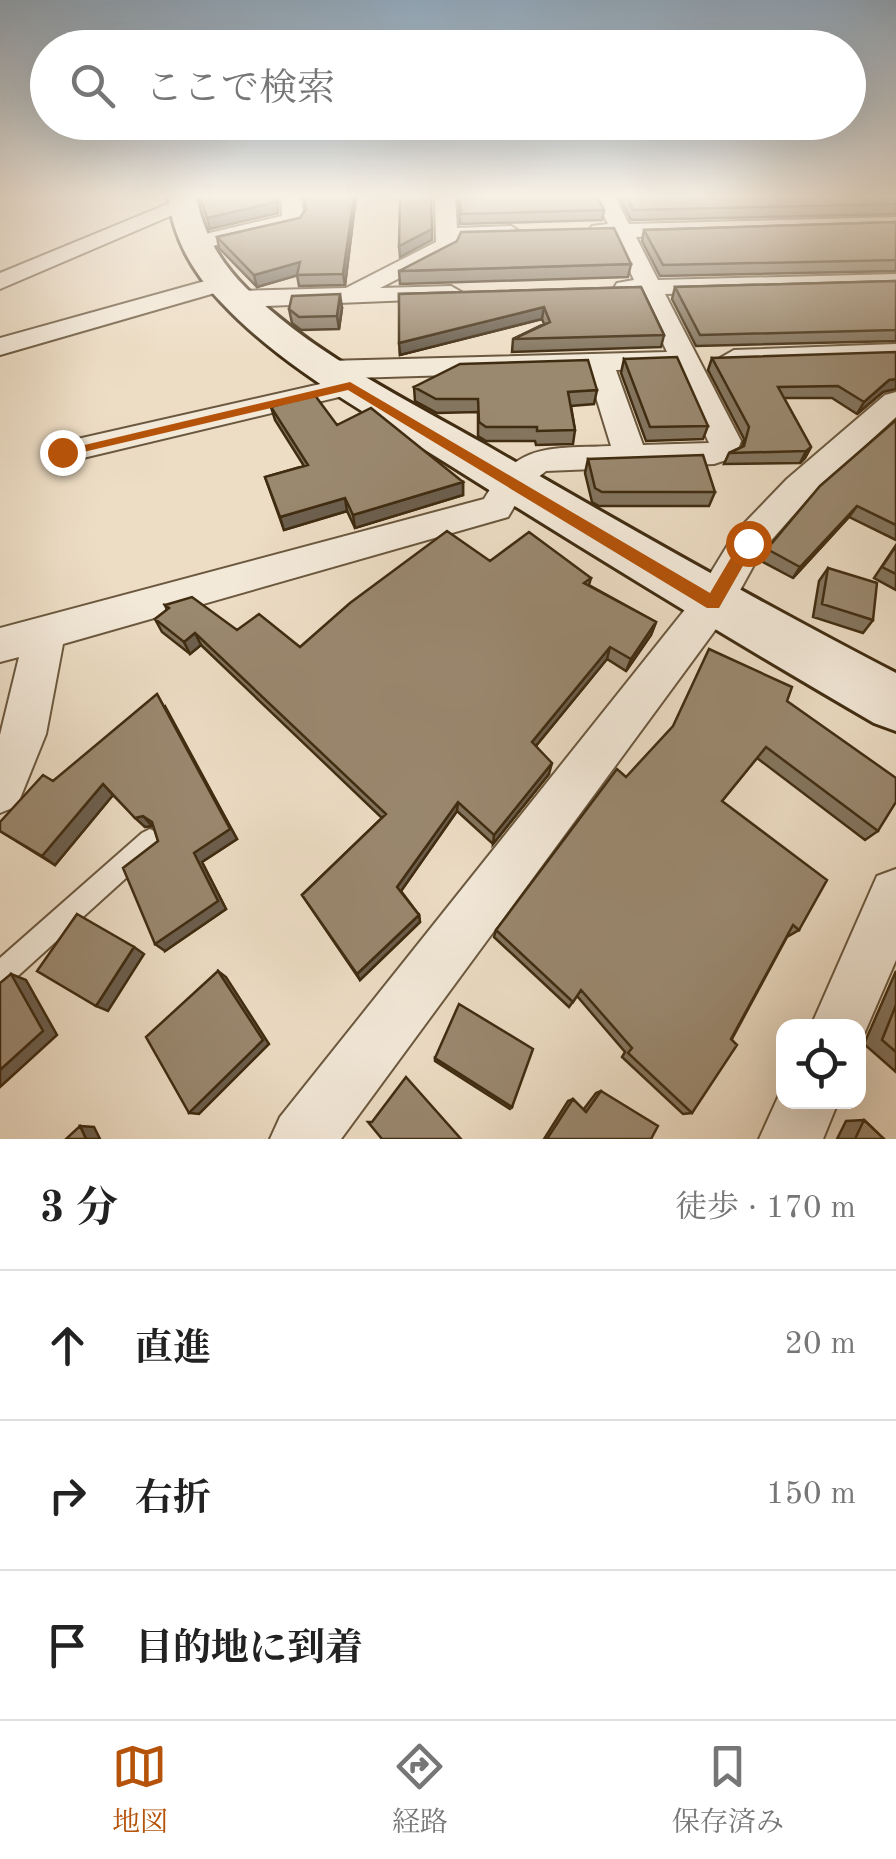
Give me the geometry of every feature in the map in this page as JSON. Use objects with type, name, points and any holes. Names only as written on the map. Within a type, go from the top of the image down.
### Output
[{"type":"street","points":[[0,282],[89,250]]},
{"type":"street","points":[[207,250],[231,291],[338,378],[713,603],[896,704]]},
{"type":"street","points":[[342,297],[440,250]]},
{"type":"street","points":[[0,644],[496,508],[510,482],[525,468],[542,460],[714,454],[724,450],[726,441],[631,250]]},
{"type":"street","points":[[592,289],[896,281]]},
{"type":"street","points":[[0,347],[231,291],[342,297],[476,293]]},
{"type":"street","points":[[62,452],[338,378],[599,362],[896,352]]},
{"type":"street","points":[[599,362],[627,446]]},
{"type":"street","points":[[302,1139],[713,603],[748,543],[799,487],[896,401]]},
{"type":"street","points":[[0,790],[23,734],[44,635]]},
{"type":"street","points":[[843,1019],[896,896]]},
{"type":"street","points":[[791,1139],[804,1109]]},
{"type":"lane","points":[[0,975],[150,841]]},
{"type":"building","points":[[230,250],[346,250],[343,274],[297,275],[300,262],[254,275]]},
{"type":"building","points":[[439,250],[624,250],[631,264],[399,271]]},
{"type":"building","points":[[655,250],[896,250],[896,260],[663,265]]},
{"type":"building","points":[[896,281],[896,330],[700,335],[675,287]]},
{"type":"building","points":[[641,287],[664,335],[513,339],[550,322],[544,307],[399,343],[399,294]]},
{"type":"building","points":[[340,294],[337,316],[299,317],[289,309],[292,296]]},
{"type":"building","points":[[896,352],[896,379],[889,380],[864,402],[838,386],[778,387],[811,447],[806,451],[729,453],[744,446],[749,427],[712,358]]},
{"type":"building","points":[[677,357],[708,426],[650,427],[624,359]]},
{"type":"building","points":[[588,360],[597,390],[568,392],[575,430],[486,427],[479,422],[478,399],[436,399],[414,387],[460,364]]},
{"type":"building","points":[[314,394],[337,425],[371,408],[463,482],[353,515],[345,498],[280,517],[265,477],[308,465],[271,407]]},
{"type":"building","points":[[896,420],[896,525],[857,506],[800,567],[767,549],[820,486]]},
{"type":"building","points":[[703,455],[715,492],[602,492],[595,488],[588,459]]},
{"type":"building","points":[[447,531],[490,561],[529,532],[591,578],[584,583],[656,622],[631,659],[610,647],[532,742],[552,763],[494,835],[458,802],[397,887],[419,915],[357,974],[302,895],[386,814],[195,633],[184,642],[155,619],[169,608],[165,605],[192,597],[237,630],[259,614],[300,647],[350,603]]},
{"type":"building","points":[[896,546],[896,574],[882,567]]},
{"type":"building","points":[[828,568],[877,583],[873,620],[822,604]]},
{"type":"building","points":[[709,649],[792,687],[787,701],[896,778],[896,802],[878,831],[766,747],[722,801],[827,880],[799,930],[793,925],[731,1039],[737,1045],[692,1113],[628,1053],[632,1048],[581,990],[573,1002],[496,930],[617,769],[626,777],[673,726]]},
{"type":"building","points":[[157,694],[230,829],[194,853],[218,901],[155,944],[123,868],[158,841],[152,822],[143,816],[135,818],[103,784],[42,856],[0,831],[0,822],[43,775],[53,781]]},
{"type":"building","points":[[77,914],[134,947],[96,1006],[37,971]]},
{"type":"building","points":[[218,971],[263,1040],[189,1113],[146,1037]]},
{"type":"building","points":[[11,974],[43,1031],[0,1070],[0,983]]},
{"type":"building","points":[[459,1004],[533,1049],[512,1107],[435,1058]]},
{"type":"building","points":[[896,1005],[896,1052],[882,1040]]},
{"type":"building","points":[[406,1077],[461,1139],[382,1139],[368,1122],[372,1122]]},
{"type":"building","points":[[601,1091],[658,1126],[651,1139],[547,1139],[573,1099],[586,1112]]},
{"type":"building","points":[[864,1120],[884,1139],[855,1139]]},
{"type":"building","points":[[80,1126],[86,1139],[66,1139]]},
{"type":"route","points":[[62,452],[350,386],[713,603],[748,543]]}]
